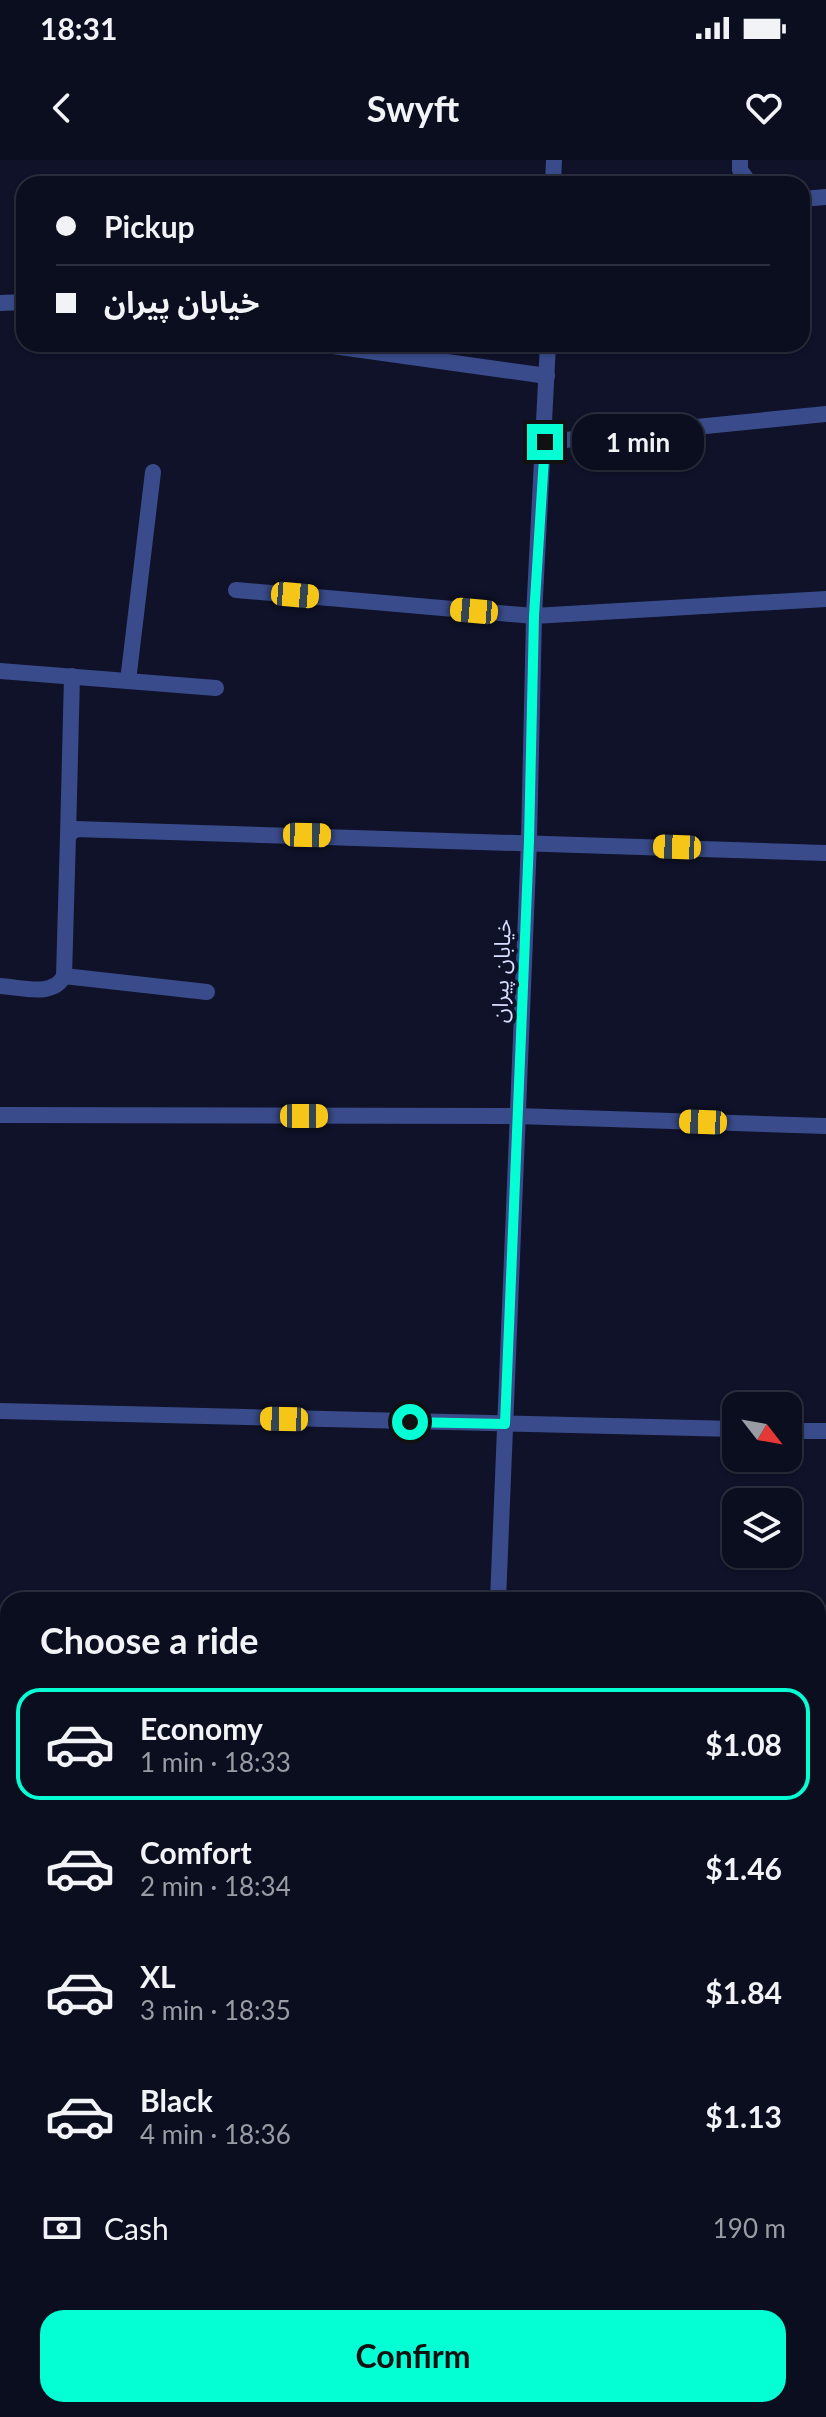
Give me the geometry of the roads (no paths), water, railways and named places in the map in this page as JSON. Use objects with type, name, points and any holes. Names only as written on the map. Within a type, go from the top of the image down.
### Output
[{"type":"street","points":[[376,352],[547,376]]},
{"type":"street","name":"خیابان پیران","points":[[498,1592],[529,841],[534,616],[548,352]]},
{"type":"street","points":[[545,442],[826,414]]},
{"type":"street","points":[[128,681],[153,472]]},
{"type":"street","points":[[236,590],[534,616],[826,599]]},
{"type":"street","points":[[0,671],[216,688]]},
{"type":"street","points":[[0,986],[49,990],[60,985],[64,976],[72,676]]},
{"type":"street","points":[[68,836],[75,829],[529,841],[826,853]]},
{"type":"street","points":[[64,976],[207,992]]},
{"type":"street","points":[[0,1115],[517,1116],[826,1126]]},
{"type":"street","points":[[0,1411],[722,1429]]},
{"type":"street","points":[[802,1431],[826,1431]]}]
